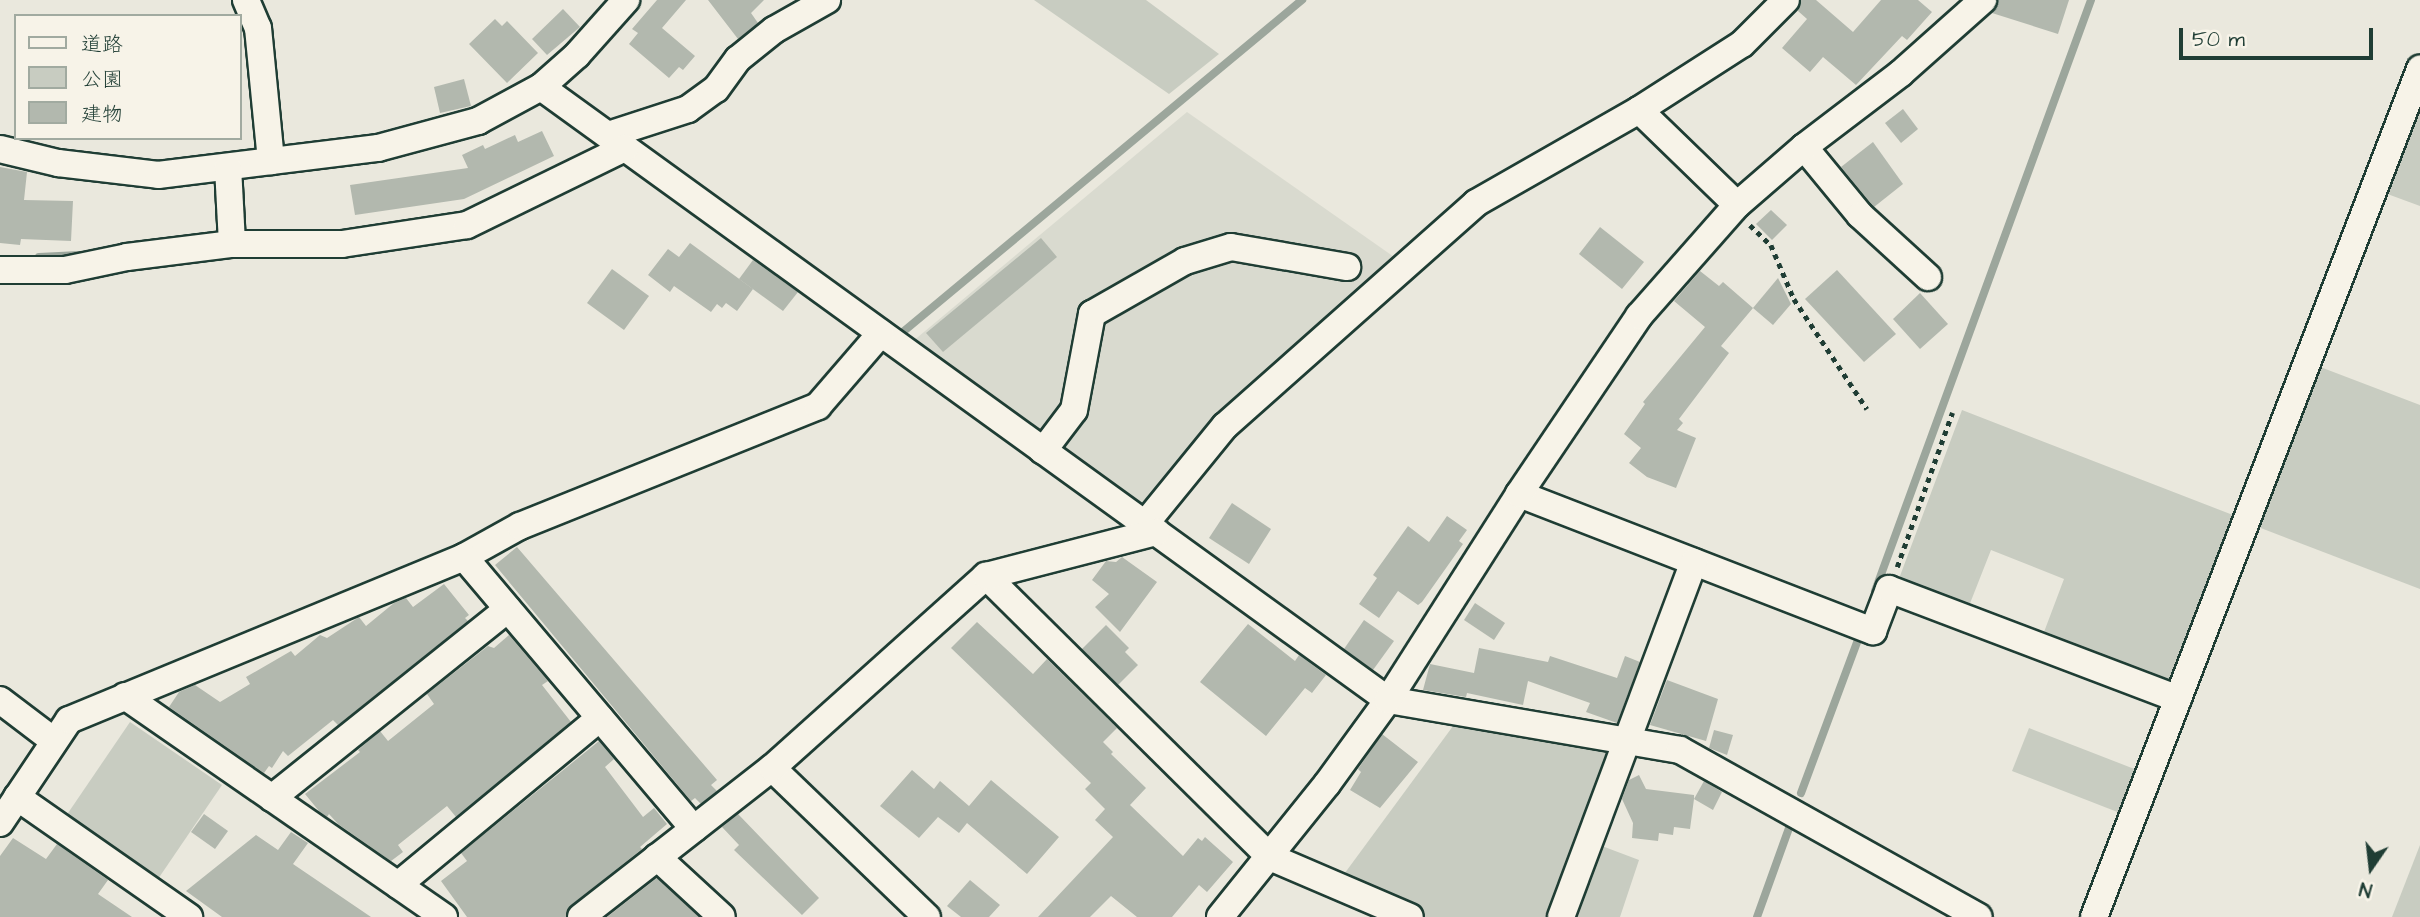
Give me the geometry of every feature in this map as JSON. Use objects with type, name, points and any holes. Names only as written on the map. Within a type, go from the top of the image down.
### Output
[{"type":"street","points":[[246,0],[258,28],[271,161]]},
{"type":"street","points":[[0,149],[58,163],[158,175],[378,148],[465,125],[541,87],[577,55],[626,0]]},
{"type":"street","points":[[0,270],[65,270],[127,257],[232,244],[342,244],[467,225],[616,141],[688,109],[716,89],[738,59],[774,30],[827,0]]},
{"type":"street","points":[[581,917],[772,768],[986,576],[1151,528],[1224,426],[1476,203],[1639,110],[1742,44],[1786,0]]},
{"type":"street","points":[[1220,917],[1270,857],[1388,700],[1519,494],[1639,316],[1735,208],[1804,147],[1901,73],[1983,0]]},
{"type":"street","points":[[2094,917],[2420,69]]},
{"type":"street","points":[[541,87],[1388,700],[1680,750],[1979,917]]},
{"type":"street","points":[[1639,110],[1735,208]]},
{"type":"street","points":[[1804,147],[1860,215],[1928,277]]},
{"type":"street","points":[[228,167],[232,244]]},
{"type":"street","points":[[1043,451],[1073,411],[1092,313],[1185,261],[1231,247],[1347,267]]},
{"type":"street","points":[[0,823],[69,720],[464,557],[520,526],[818,406],[881,333]]},
{"type":"street","points":[[1519,494],[1873,631],[1889,589],[2178,699]]},
{"type":"street","points":[[464,557],[694,829]]},
{"type":"street","points":[[1561,917],[1694,562]]},
{"type":"street","points":[[986,576],[1270,857],[1410,917]]},
{"type":"street","points":[[272,798],[508,609]]},
{"type":"street","points":[[125,696],[444,917]]},
{"type":"street","points":[[0,700],[54,741]]},
{"type":"street","points":[[398,885],[600,718]]},
{"type":"street","points":[[772,768],[927,917]]},
{"type":"street","points":[[17,797],[189,917]]},
{"type":"street","points":[[657,857],[722,917]]},
{"type":"path","points":[[1735,208],[1771,245],[1794,299],[1867,409]]},
{"type":"path","points":[[1889,589],[1952,413]]},
{"type":"shaded area","points":[[1187,112],[1397,259],[1146,505],[1136,505],[912,342]]},
{"type":"green space","points":[[1034,0],[1146,0],[1219,54],[1169,94]]},
{"type":"green space","points":[[2420,95],[2420,206],[2382,192]]},
{"type":"green space","points":[[2315,365],[2420,405],[2420,589],[2253,525]]},
{"type":"green space","points":[[1962,410],[2238,517],[2172,690],[2041,640],[2064,579],[1991,550],[1967,611],[1897,584]]},
{"type":"green space","points":[[130,722],[222,785],[158,879],[66,816]]},
{"type":"green space","points":[[1456,722],[1617,749],[1556,917],[1424,917],[1339,881]]},
{"type":"green space","points":[[2029,728],[2137,770],[2120,813],[2012,771]]},
{"type":"green space","points":[[1594,843],[1639,860],[1620,917],[1567,917]]},
{"type":"green space","points":[[2420,845],[2420,917],[2392,917]]},
{"type":"building","points":[[657,0],[686,0],[662,28],[695,56],[683,70],[679,67],[669,78],[629,44],[638,33],[632,29]]},
{"type":"building","points":[[708,0],[764,0],[751,13],[758,23],[738,39]]},
{"type":"building","points":[[1801,0],[1816,0],[1853,32],[1881,0],[1918,0],[1932,12],[1907,40],[1902,36],[1856,85],[1823,57],[1810,72],[1782,48],[1807,19],[1798,11]]},
{"type":"building","points":[[1998,0],[2069,0],[2058,34],[1992,13]]},
{"type":"building","points":[[563,9],[580,27],[547,55],[532,39]]},
{"type":"building","points":[[495,19],[502,26],[507,21],[538,53],[507,83],[469,44]]},
{"type":"building","points":[[464,79],[471,106],[440,113],[434,87]]},
{"type":"building","points":[[1903,109],[1918,129],[1901,143],[1885,123]]},
{"type":"building","points":[[542,131],[554,156],[464,199],[355,215],[350,185],[468,168],[462,155],[483,145],[485,149],[515,135],[518,142]]},
{"type":"building","points":[[1873,142],[1903,184],[1874,207],[1841,167]]},
{"type":"building","points":[[0,167],[27,172],[24,200],[73,201],[71,241],[21,239],[20,245],[0,243]]},
{"type":"building","points":[[1771,210],[1787,225],[1772,240],[1756,224]]},
{"type":"building","points":[[1600,227],[1644,262],[1622,289],[1579,254]]},
{"type":"building","points":[[1041,238],[1057,257],[943,352],[926,333]]},
{"type":"building","points":[[690,243],[753,289],[737,311],[726,303],[722,308],[717,304],[711,312],[674,286],[670,292],[648,275],[668,249],[679,257]]},
{"type":"building","points":[[753,260],[798,292],[783,311],[739,279]]},
{"type":"building","points":[[612,269],[649,296],[624,330],[587,303]]},
{"type":"building","points":[[1837,270],[1896,334],[1864,362],[1805,299]]},
{"type":"building","points":[[1700,271],[1719,286],[1723,282],[1753,308],[1721,346],[1729,353],[1679,419],[1683,423],[1677,430],[1696,438],[1676,488],[1647,477],[1629,463],[1641,448],[1624,434],[1645,404],[1643,402],[1705,327],[1674,301]]},
{"type":"building","points":[[1778,278],[1791,304],[1773,325],[1753,308]]},
{"type":"building","points":[[1920,293],[1948,324],[1920,349],[1893,319]]},
{"type":"building","points":[[1232,503],[1271,529],[1249,564],[1209,538]]},
{"type":"building","points":[[1447,516],[1467,530],[1459,541],[1463,544],[1422,602],[1418,605],[1398,591],[1379,618],[1359,604],[1377,578],[1373,575],[1408,526],[1429,542]]},
{"type":"building","points":[[517,547],[717,780],[711,785],[717,791],[701,804],[695,798],[691,801],[495,565]]},
{"type":"building","points":[[1122,557],[1157,582],[1120,632],[1095,607],[1109,594],[1092,580],[1106,561],[1116,562]]},
{"type":"building","points":[[444,584],[469,615],[465,618],[468,621],[338,725],[333,720],[288,756],[283,751],[272,768],[269,766],[264,773],[169,707],[179,692],[195,685],[220,702],[250,684],[246,677],[291,651],[295,656],[320,635],[327,638],[359,617],[366,626],[394,603],[406,598],[413,607]]},
{"type":"building","points":[[1475,603],[1505,623],[1494,640],[1464,620]]},
{"type":"building","points":[[1364,620],[1394,641],[1373,670],[1344,649]]},
{"type":"building","points":[[977,622],[1033,674],[1047,659],[1117,728],[1103,742],[1113,752],[1111,754],[1146,788],[1130,805],[1183,856],[1198,838],[1202,841],[1205,837],[1233,862],[1207,892],[1199,885],[1172,917],[1137,917],[1111,896],[1090,917],[1038,917],[1113,837],[1095,820],[1105,809],[1085,789],[1091,783],[951,648]]},
{"type":"building","points":[[1248,624],[1295,661],[1299,655],[1326,675],[1312,693],[1305,688],[1266,736],[1200,682]]},
{"type":"building","points":[[1106,625],[1129,648],[1125,652],[1138,665],[1118,685],[1082,649]]},
{"type":"building","points":[[509,635],[548,681],[542,685],[571,722],[456,817],[447,806],[398,845],[403,852],[391,861],[338,824],[329,814],[327,817],[319,811],[305,794],[360,752],[358,750],[380,731],[388,741],[434,704],[427,694],[488,646],[494,648]]},
{"type":"building","points":[[1479,648],[1548,662],[1550,656],[1617,678],[1625,656],[1640,662],[1617,723],[1586,712],[1590,703],[1528,681],[1523,705],[1467,693],[1466,697],[1423,690],[1430,664],[1474,673]]},
{"type":"building","points":[[1667,680],[1718,699],[1706,741],[1650,725]]},
{"type":"building","points":[[1714,730],[1733,735],[1727,755],[1709,748]]},
{"type":"building","points":[[1382,734],[1418,762],[1380,808],[1350,790],[1361,772],[1358,769]]},
{"type":"building","points":[[599,741],[614,759],[605,767],[643,817],[654,808],[667,824],[640,847],[642,849],[571,905],[566,917],[467,917],[441,881],[467,861],[461,853]]},
{"type":"building","points":[[912,770],[934,789],[940,781],[969,806],[991,780],[1059,837],[1027,874],[967,823],[959,833],[938,817],[919,838],[880,806]]},
{"type":"building","points":[[1639,775],[1646,789],[1694,795],[1690,829],[1674,827],[1673,835],[1659,833],[1658,841],[1632,838],[1633,823],[1622,799],[1629,780]]},
{"type":"building","points":[[1704,781],[1722,792],[1713,810],[1694,799]]},
{"type":"building","points":[[204,814],[228,831],[215,849],[191,832]]},
{"type":"building","points":[[738,814],[819,898],[802,915],[734,850],[739,845],[722,827]]},
{"type":"building","points":[[291,832],[308,843],[293,864],[371,917],[222,917],[186,891],[256,835],[278,850]]},
{"type":"building","points":[[13,838],[46,859],[57,844],[108,880],[98,894],[132,917],[0,917],[0,856]]},
{"type":"building","points":[[657,878],[699,917],[607,917]]},
{"type":"building","points":[[970,880],[1000,905],[989,917],[961,917],[947,906]]},
{"type":"waterway","points":[[904,331],[1302,0]]},
{"type":"waterway","points":[[1875,591],[2091,0]]},
{"type":"waterway","points":[[39,257],[79,255]]},
{"type":"waterway","points":[[1801,793],[1860,634]]},
{"type":"waterway","points":[[1757,917],[1789,828]]}]
